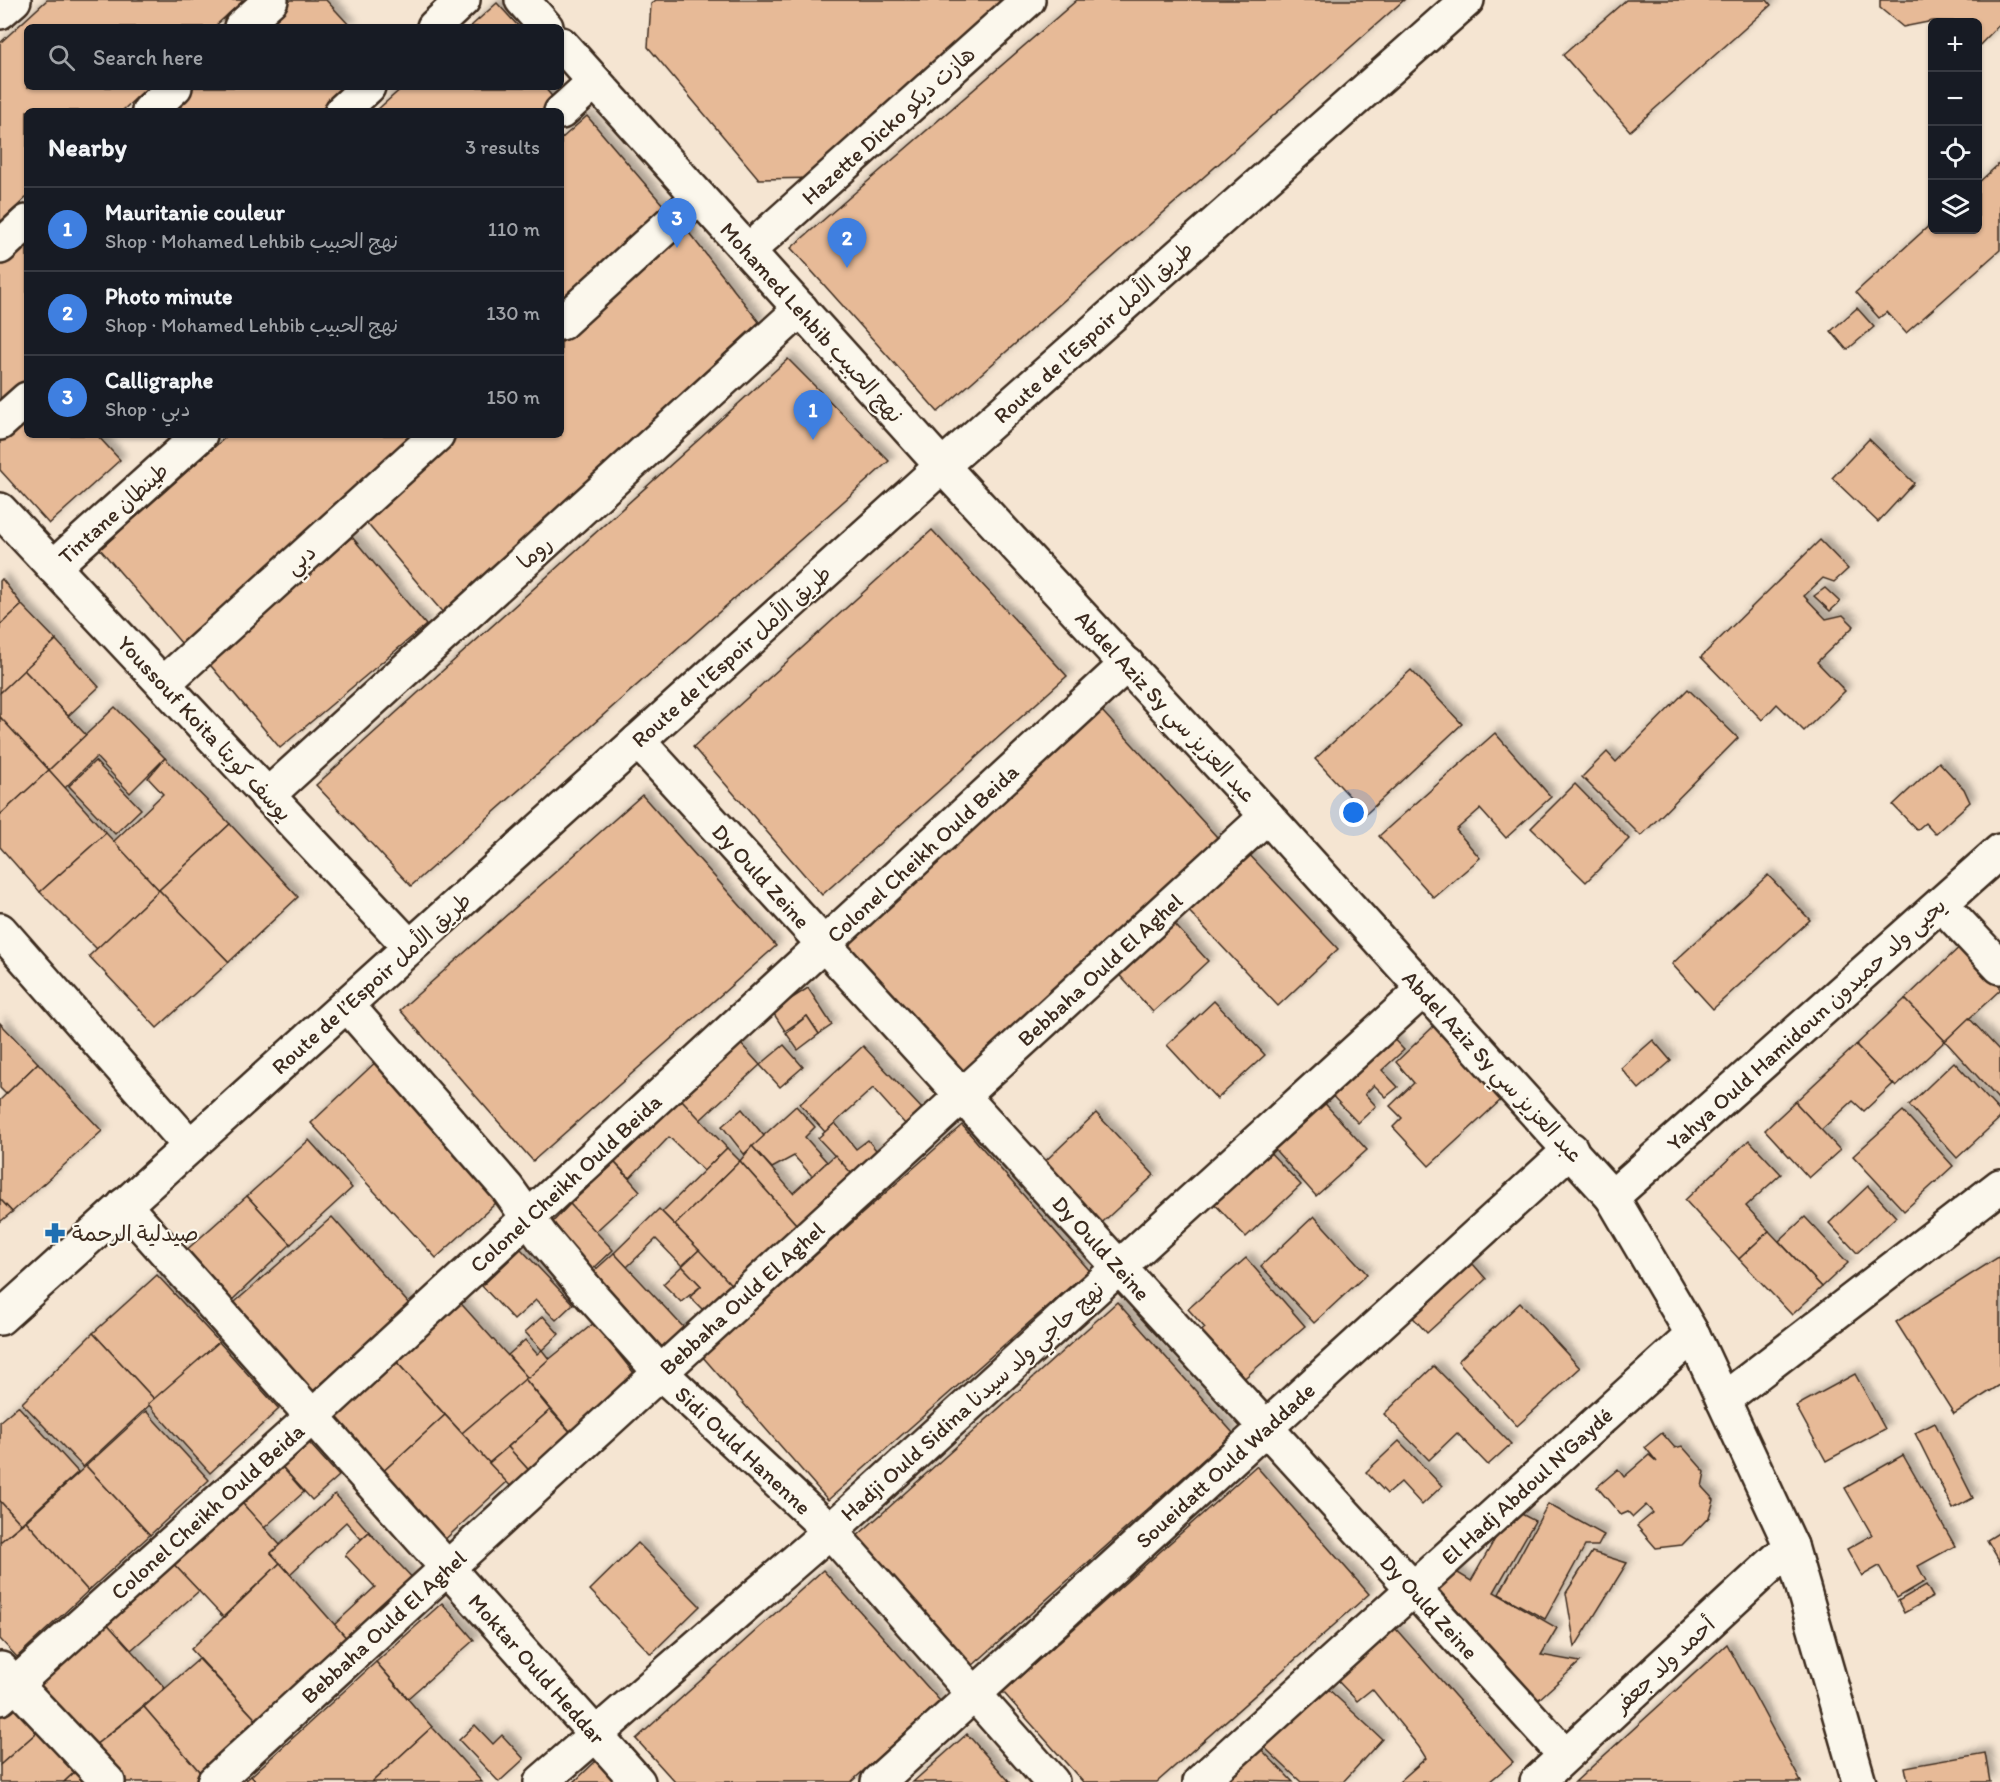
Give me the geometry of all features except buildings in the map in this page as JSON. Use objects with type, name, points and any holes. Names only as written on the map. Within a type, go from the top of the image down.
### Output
[{"type":"street","points":[[0,12],[14,0]]},
{"type":"street","points":[[244,24],[271,0]]},
{"type":"street","points":[[437,24],[463,0]]},
{"type":"street","points":[[522,0],[543,24]]},
{"type":"street","name":"Hazette Dicko هازت ديكو","points":[[748,251],[1028,0]]},
{"type":"street","name":"Route de l’Espoir طريق الأمل","points":[[0,1318],[942,466],[1461,2]]},
{"type":"street","name":"Mohamed Lehbib نهج الحبيب","points":[[564,47],[942,466]]},
{"type":"street","points":[[564,109],[594,82]]},
{"type":"street","points":[[152,108],[172,90]]},
{"type":"street","points":[[345,108],[365,90]]},
{"type":"street","points":[[564,320],[699,197]]},
{"type":"street","points":[[0,247],[24,225]]},
{"type":"street","name":"روما","points":[[267,796],[801,309]]},
{"type":"street","points":[[0,423],[24,402]]},
{"type":"street","name":"Tintane طينطان","points":[[53,567],[197,438]]},
{"type":"street","name":"دبي","points":[[163,684],[434,438]]},
{"type":"street","name":"Abdel Aziz Sy عبد العزيز سي","points":[[942,466],[1267,816],[1423,990],[1571,1149],[1612,1197],[1693,1335],[1791,1546],[1859,1782]]},
{"type":"street","name":"Youssouf Koita يوسف كويتا","points":[[0,510],[410,947]]},
{"type":"street","name":"Colonel Cheikh Ould Beida","points":[[5,1683],[312,1417],[1127,664]]},
{"type":"street","name":"Dy Ould Zeine","points":[[638,741],[1565,1755]]},
{"type":"street","name":"Bebbaha Ould El Aghel","points":[[214,1782],[1267,816]]},
{"type":"street","name":"Yahya Ould Hamidoun يحيى ولد حميدون","points":[[1612,1197],[2000,851]]},
{"type":"street","points":[[1941,904],[2000,966]]},
{"type":"street","points":[[4,944],[190,1146]]},
{"type":"street","name":"Hadji Ould Sidina نهج حاجي ولد سيدنا","points":[[541,1782],[830,1531],[1423,990]]},
{"type":"street","name":"Sidi Ould Hanenne","points":[[347,1005],[507,1188],[591,1295],[660,1372],[830,1531],[1052,1782]]},
{"type":"street","name":"Soueidatt Ould Waddade","points":[[878,1782],[1571,1149]]},
{"type":"street","points":[[1723,1400],[2000,1186]]},
{"type":"street","name":"Moktar Ould Heddar","points":[[124,1205],[639,1782]]},
{"type":"street","name":"El Hadj Abdoul N'Gaydé","points":[[1200,1782],[1693,1335]]},
{"type":"street","name":"أحمد ولد جعفر","points":[[1536,1782],[1791,1546]]},
{"type":"street","points":[[5,1683],[108,1782]]},
{"type":"place","name":"Calligraphe","points":[[677,248]]},
{"type":"place","name":"Photo minute","points":[[847,268]]},
{"type":"place","name":"Mauritanie couleur","points":[[813,440]]},
{"type":"place","name":"صيدلية الرحمة","points":[[55,1233]]}]
